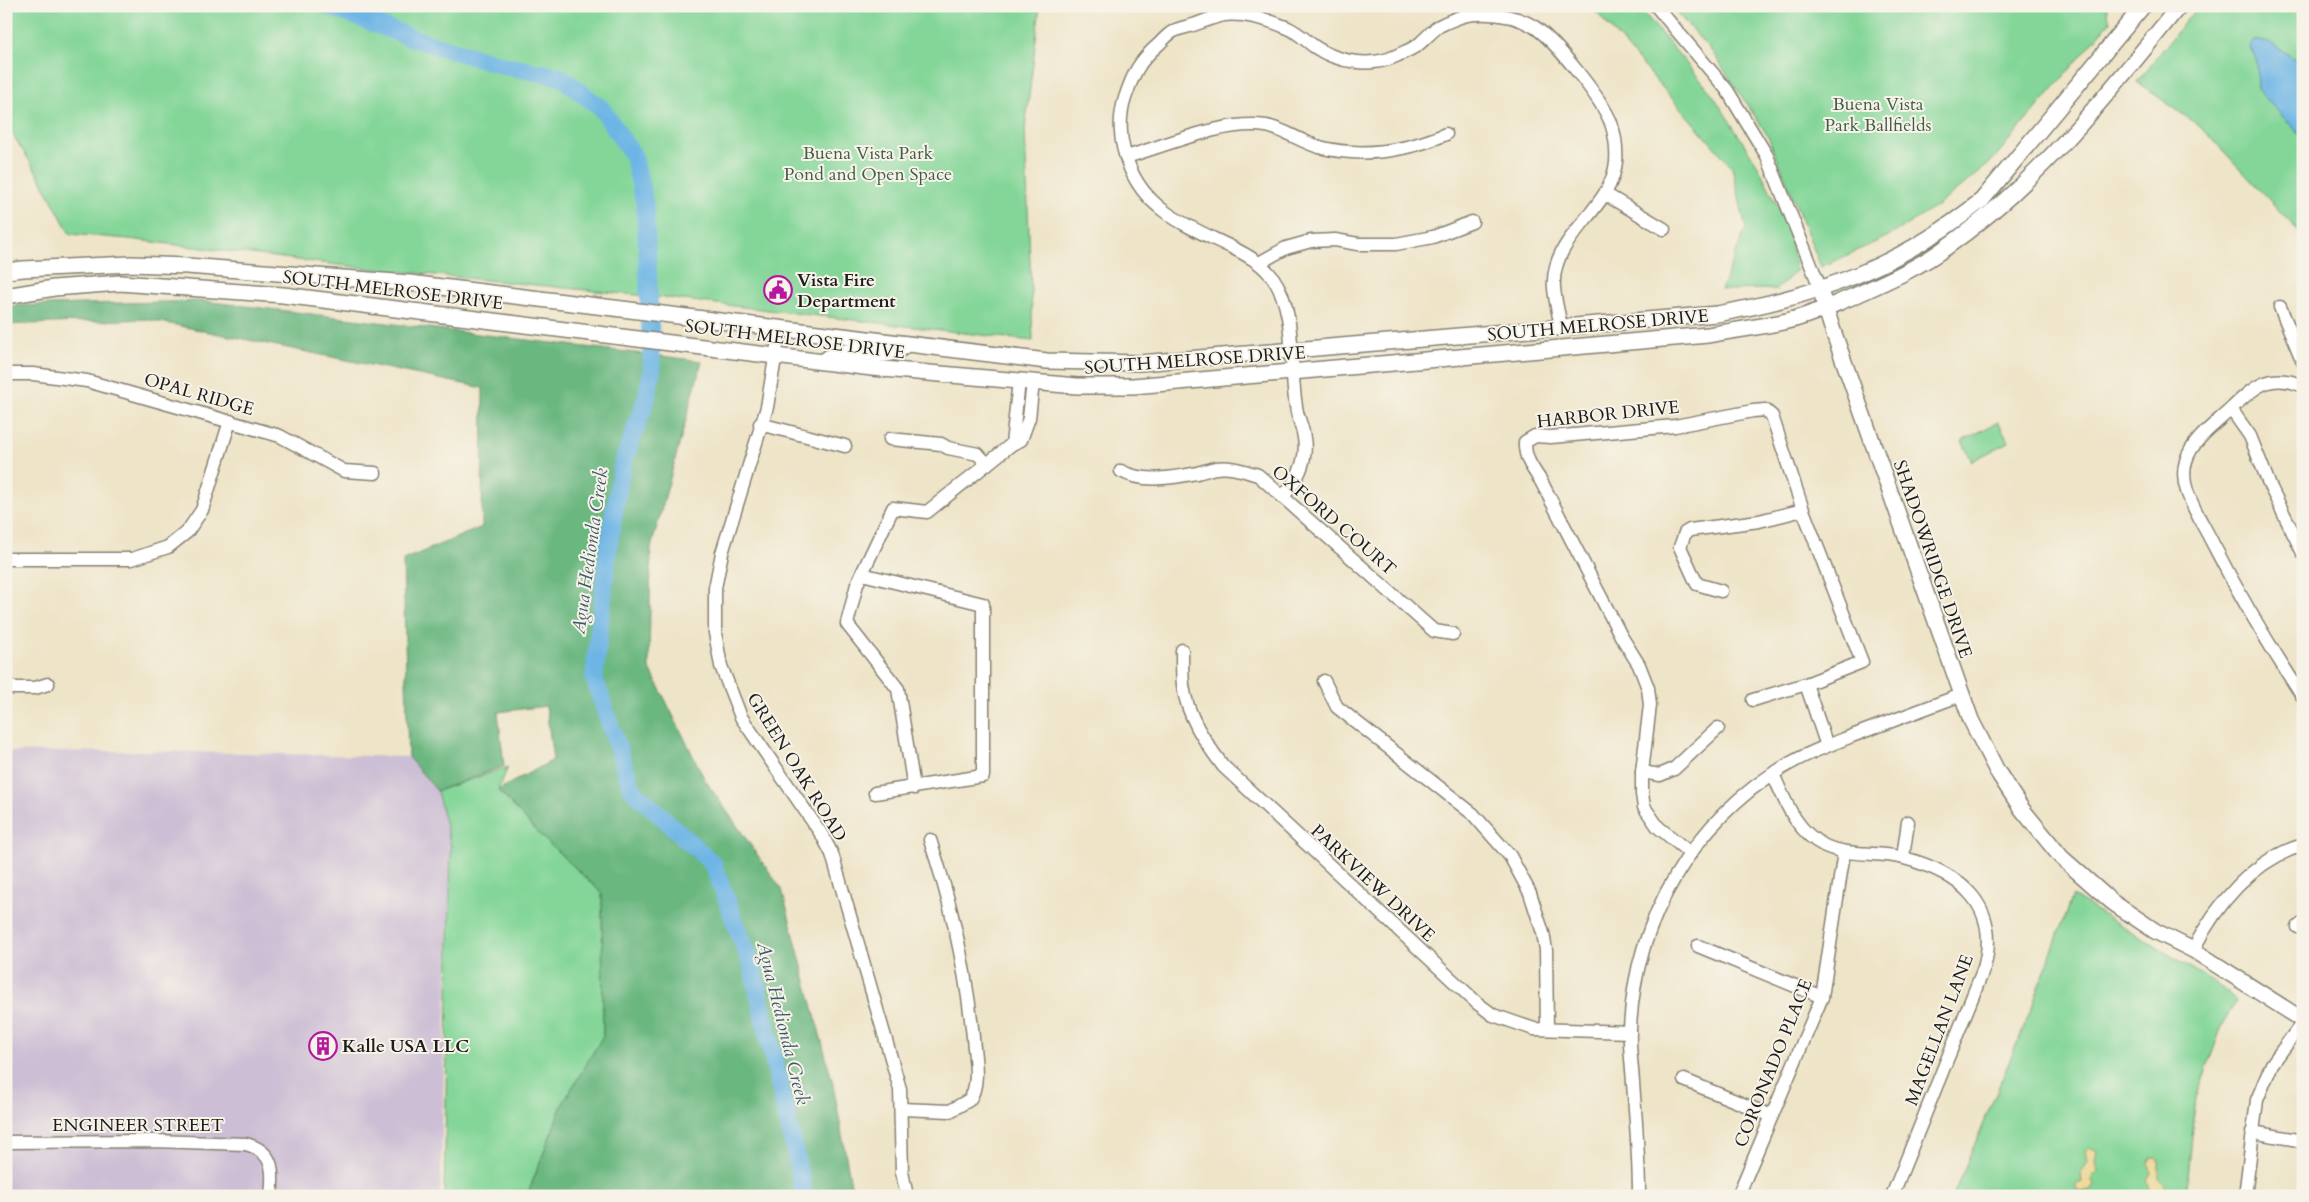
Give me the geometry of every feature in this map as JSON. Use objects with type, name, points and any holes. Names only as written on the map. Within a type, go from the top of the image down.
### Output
[{"type":"main road","name":"SOUTH MELROSE DRIVE","points":[[6,272],[23,268],[131,264],[187,266],[409,283],[1047,361],[1092,363],[1140,363],[1717,314],[1764,306],[1820,290],[1863,274],[1908,251],[1960,218],[1982,200],[2144,6]]},
{"type":"main road","name":"SOUTH MELROSE DRIVE","points":[[6,296],[54,288],[120,283],[283,295],[776,356],[1077,386],[1133,386],[1708,335],[1788,321],[1826,308],[1902,273],[1945,249],[2001,203],[2036,171],[2107,95],[2179,6]]},
{"type":"main road","name":"SHADOWRIDGE DRIVE","points":[[1820,290],[1961,695],[1978,735],[1997,771],[2021,808],[2061,857],[2112,902],[2155,931],[2193,950],[2303,1021]]},
{"type":"main road","points":[[824,361],[839,351],[883,354],[897,352],[906,344]]},
{"type":"street","name":"SHADOWRIDGE DRIVE","points":[[1656,6],[1727,90],[1767,156],[1820,290]]},
{"type":"street","points":[[1282,497],[1292,487],[1302,466],[1305,440],[1296,406],[1294,372],[1286,310],[1278,288],[1273,277],[1259,262],[1249,255],[1174,219],[1149,200],[1132,174],[1123,147],[1123,105],[1133,74],[1144,57],[1173,31],[1223,15],[1250,16],[1286,27],[1302,35],[1316,48],[1345,59],[1369,63],[1389,59],[1417,46],[1438,27],[1473,13],[1509,15],[1535,27],[1556,47],[1598,100],[1610,121],[1615,141],[1616,162],[1610,184],[1596,208],[1570,237],[1557,265],[1554,288],[1561,327]]},
{"type":"street","points":[[1126,157],[1232,125],[1267,126],[1319,147],[1361,152],[1381,152],[1421,145],[1446,134]]},
{"type":"street","points":[[1605,194],[1664,229]]},
{"type":"street","points":[[1259,262],[1286,248],[1311,241],[1335,240],[1358,244],[1396,244],[1433,237],[1472,222]]},
{"type":"street","points":[[2280,307],[2303,362]]},
{"type":"street","name":"GREEN OAK ROAD","points":[[780,328],[767,406],[722,552],[715,588],[715,633],[721,666],[741,717],[822,835],[832,854],[900,1089],[902,1172],[907,1196]]},
{"type":"street","name":"OPAL RIDGE","points":[[6,374],[33,374],[86,380],[280,436],[344,471],[375,473]]},
{"type":"street","points":[[914,788],[898,688],[847,624],[857,584],[893,508],[927,512],[1012,444],[1026,381]]},
{"type":"street","points":[[2302,385],[2282,381],[2266,382],[2252,389],[2198,440],[2188,454],[2184,475],[2186,491],[2222,561],[2260,629],[2303,697]]},
{"type":"street","points":[[2231,409],[2250,436],[2270,486],[2303,553]]},
{"type":"street","name":"HARBOR DRIVE","points":[[1690,853],[1658,828],[1644,807],[1642,772],[1650,705],[1648,688],[1639,665],[1621,636],[1529,461],[1525,452],[1526,442],[1535,436],[1551,437],[1675,426],[1765,410],[1772,416],[1803,510],[1862,662],[1806,684],[1753,700]]},
{"type":"street","points":[[6,559],[132,559],[168,547],[187,532],[202,510],[230,421]]},
{"type":"street","points":[[760,424],[845,446]]},
{"type":"street","points":[[890,439],[941,444],[948,448],[978,454],[987,464]]},
{"type":"street","name":"OXFORD COURT","points":[[1121,471],[1132,478],[1196,473],[1215,468],[1232,468],[1258,475],[1434,631],[1452,634]]},
{"type":"street","points":[[1721,592],[1697,584],[1680,547],[1685,533],[1690,530],[1759,521],[1803,510]]},
{"type":"street","points":[[862,574],[983,604],[983,776],[875,793]]},
{"type":"street","name":"PARKVIEW DRIVE","points":[[1182,650],[1183,686],[1191,713],[1203,739],[1223,766],[1477,1003],[1493,1015],[1534,1029],[1630,1032]]},
{"type":"street","points":[[1324,681],[1338,707],[1473,814],[1510,856],[1530,893],[1543,933],[1546,950],[1547,1029]]},
{"type":"street","points":[[6,688],[35,688],[48,684]]},
{"type":"street","points":[[1806,684],[1827,746]]},
{"type":"street","points":[[1639,1196],[1630,1032],[1632,996],[1643,945],[1670,884],[1700,838],[1734,803],[1772,774],[1800,758],[1827,746],[1961,695]]},
{"type":"street","points":[[1642,772],[1660,775],[1674,770],[1718,728]]},
{"type":"street","name":"MAGELLAN LANE","points":[[1772,774],[1791,815],[1809,834],[1824,846],[1844,852],[1903,857],[1954,878],[1970,892],[1987,923],[1988,952],[1984,968],[1892,1196]]},
{"type":"street","points":[[1903,857],[1908,822]]},
{"type":"street","points":[[901,1108],[950,1111],[970,1100],[975,1087],[968,988],[955,924],[930,840]]},
{"type":"street","points":[[2193,950],[2205,927],[2224,900],[2243,880],[2273,858],[2303,845]]},
{"type":"street","name":"CORONADO PLACE","points":[[1738,1196],[1822,997],[1844,852]]},
{"type":"street","points":[[1698,946],[1822,997]]},
{"type":"street","points":[[2246,1196],[2257,1100],[2272,1064],[2303,1021]]},
{"type":"street","points":[[1684,1080],[1772,1116]]},
{"type":"street","points":[[2252,1132],[2298,1140],[2303,1143]]},
{"type":"street","name":"ENGINEER STREET","points":[[6,1142],[246,1144],[260,1148],[267,1154],[272,1174],[271,1196]]},
{"type":"shaded area","points":[[151,751],[408,757],[437,791],[451,846],[440,1196],[6,1196],[6,752]]},
{"type":"green space","name":"Buena Vista Park Pond and Open Space","points":[[6,6],[1040,6],[1025,129],[1033,341],[666,298],[355,267],[129,239],[70,234],[39,176],[6,124]]},
{"type":"green space","points":[[1591,6],[1638,6],[1713,95],[1758,166],[1788,227],[1796,271],[1777,289],[1721,290],[1746,228],[1732,167]]},
{"type":"green space","name":"Buena Vista Park Ballfields","points":[[1671,6],[2106,6],[2110,22],[1990,163],[1940,204],[1891,235],[1821,267],[1768,136],[1713,53]]},
{"type":"green space","points":[[2198,6],[2303,6],[2303,236],[2201,127],[2137,82]]},
{"type":"green space","points":[[203,301],[702,361],[651,548],[649,667],[705,780],[782,890],[833,1084],[853,1196],[527,1196],[562,1105],[603,1036],[602,893],[538,833],[498,790],[553,760],[546,706],[498,712],[504,766],[437,791],[408,757],[403,560],[482,527],[483,388],[146,319],[6,325],[6,306]]},
{"type":"green space","points":[[1998,422],[2009,442],[1972,461],[1962,441]]},
{"type":"green space","points":[[508,767],[498,790],[538,833],[602,893],[603,1036],[562,1105],[527,1196],[444,1196],[451,846],[437,791]]},
{"type":"green space","points":[[2072,896],[2224,988],[2235,1001],[2220,1031],[2196,1098],[2186,1196],[1953,1196],[2030,1012]]},
{"type":"sand","points":[[2091,1147],[2098,1151],[2096,1162],[2098,1171],[2091,1178],[2094,1185],[2090,1190],[2079,1192],[2075,1185],[2082,1182],[2081,1173],[2088,1162],[2086,1151]]},
{"type":"sand","points":[[2151,1158],[2159,1161],[2159,1179],[2167,1187],[2163,1192],[2151,1194],[2147,1180],[2151,1173],[2149,1163]]},
{"type":"water","points":[[2253,40],[2270,43],[2303,64],[2303,138],[2258,90],[2257,62],[2250,47]]},
{"type":"waterway","name":"Agua Hedionda Creek","points":[[328,6],[415,39],[505,66],[561,77],[602,109],[634,157],[645,205],[652,370],[647,397],[623,463],[609,542],[594,678],[632,789],[713,864],[753,970],[805,1196]]},
{"type":"place","name":"Vista Fire Department","points":[[778,290]]},
{"type":"place","name":"Kalle USA LLC","points":[[323,1046]]}]
